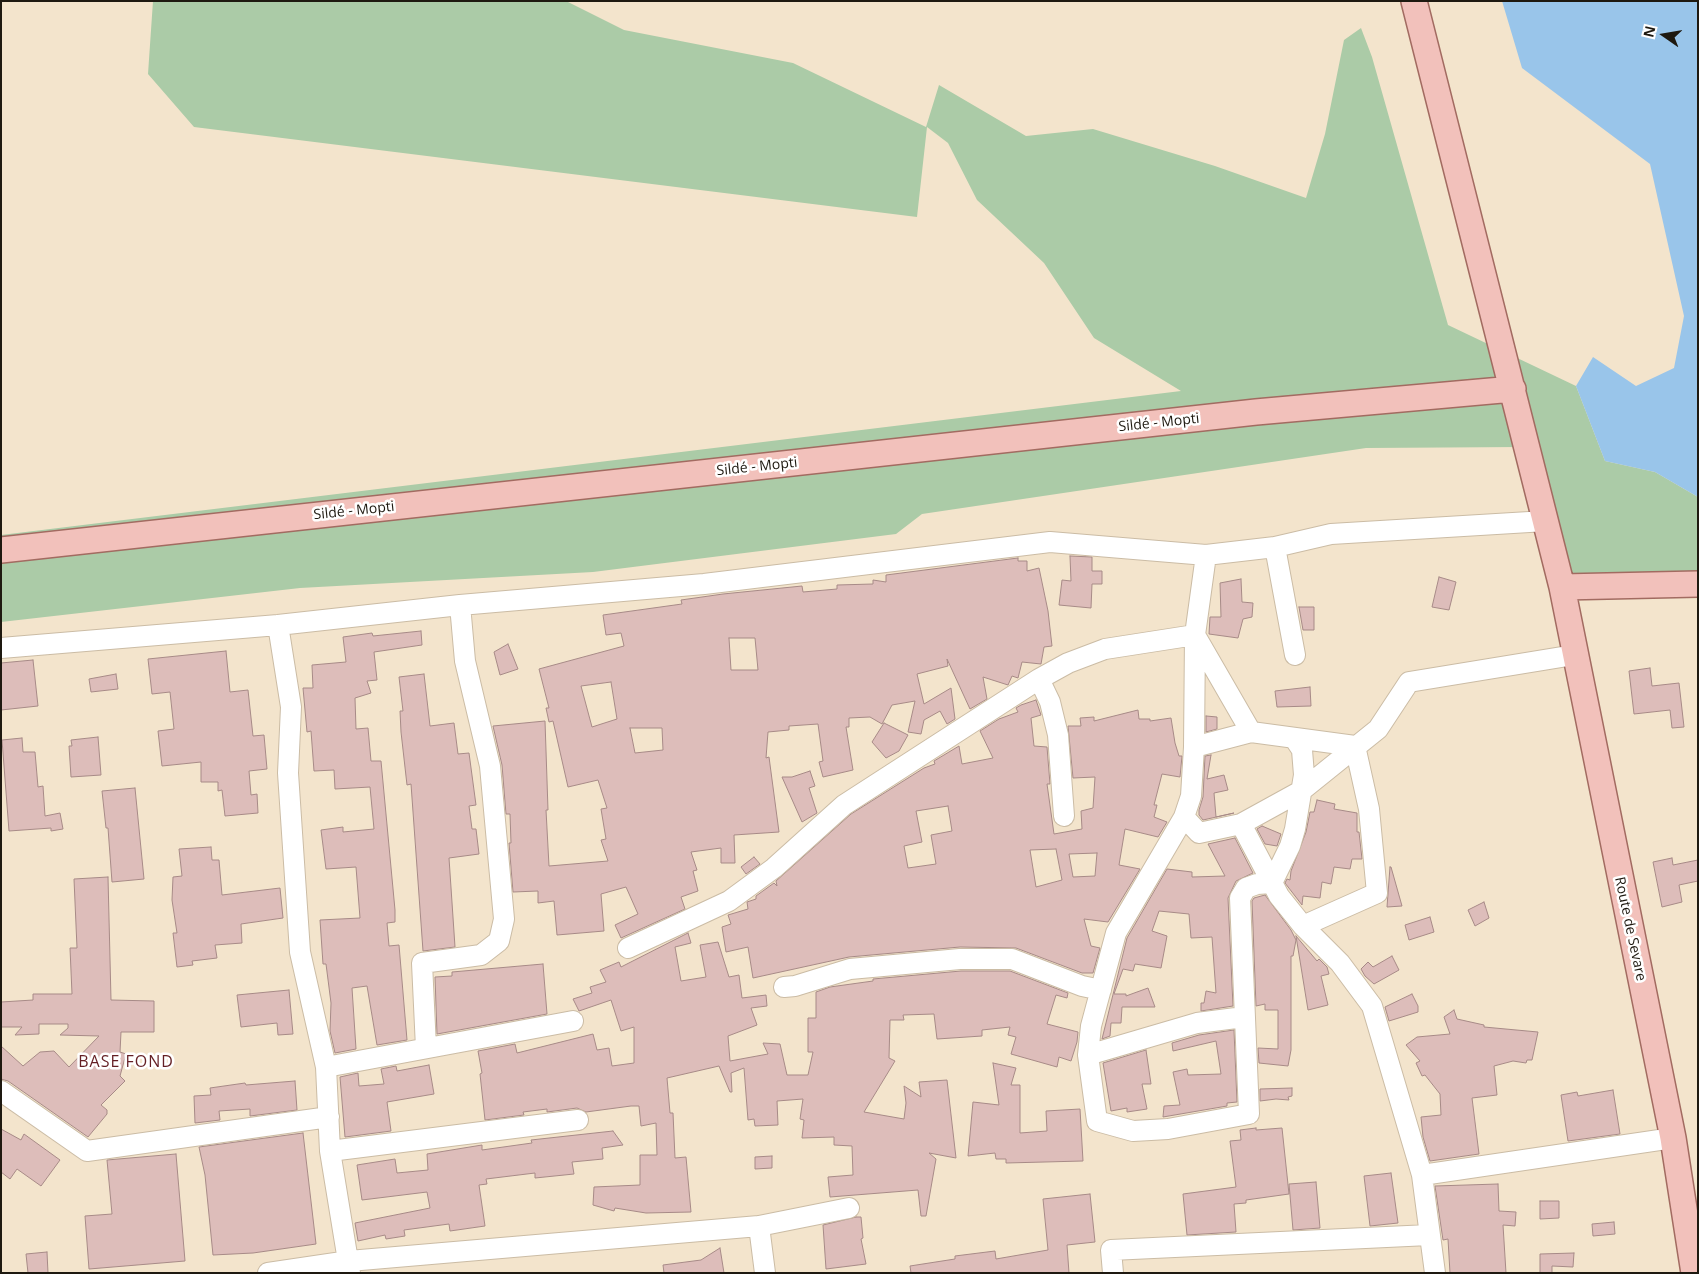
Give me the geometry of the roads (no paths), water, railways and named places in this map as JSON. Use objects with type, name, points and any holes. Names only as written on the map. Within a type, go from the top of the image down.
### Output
[{"type":"main road","name":"Route de Sevare","points":[[1414,1],[1562,587],[1574,655],[1672,1138],[1694,1273]]},
{"type":"main road","name":"Sildé - Mopti","points":[[1,550],[1256,412],[1513,389]]},
{"type":"main road","points":[[1562,587],[1698,584]]},
{"type":"street","points":[[1,648],[278,626],[460,606],[704,584],[1050,542],[1206,555],[1275,547],[1331,534],[1546,520]]},
{"type":"street","points":[[1275,547],[1295,655]]},
{"type":"street","points":[[1206,555],[1195,635],[1194,746],[1191,796],[1184,817],[1116,933],[1091,1026],[1088,1055],[1096,1121],[1133,1131],[1168,1129],[1249,1114],[1240,898],[1246,888],[1257,884],[1272,884]]},
{"type":"street","points":[[426,1048],[422,963],[481,955],[499,940],[504,919],[490,766],[465,661],[460,606]]},
{"type":"street","points":[[278,626],[292,707],[288,773],[300,952],[326,1066],[330,1151],[349,1267]]},
{"type":"street","points":[[628,948],[729,901],[774,868],[844,805],[1039,679],[1068,663],[1105,649],[1195,635]]},
{"type":"street","points":[[1195,635],[1251,732]]},
{"type":"street","points":[[1184,817],[1199,833],[1241,824],[1301,791],[1378,729],[1409,682],[1574,655]]},
{"type":"street","points":[[1039,679],[1050,702],[1058,734],[1064,816]]},
{"type":"street","points":[[1194,746],[1251,732],[1355,746]]},
{"type":"street","points":[[1272,884],[1295,830],[1304,776],[1302,750],[1294,738]]},
{"type":"street","points":[[1303,926],[1377,893],[1369,809],[1355,746]]},
{"type":"street","points":[[1241,824],[1279,896],[1303,926],[1340,963],[1372,1006],[1422,1175],[1435,1273]]},
{"type":"street","points":[[784,987],[795,986],[850,969],[960,959],[1012,959],[1082,986],[1101,990]]},
{"type":"street","points":[[1088,1055],[1197,1023],[1244,1017]]},
{"type":"street","points":[[326,1066],[573,1021]]},
{"type":"street","points":[[1,1091],[87,1151],[329,1117]]},
{"type":"street","points":[[330,1151],[578,1120]]},
{"type":"street","points":[[1422,1175],[1672,1138]]},
{"type":"street","points":[[268,1273],[349,1267],[759,1226],[849,1208]]},
{"type":"street","points":[[759,1226],[765,1273]]},
{"type":"street","points":[[1113,1273],[1111,1250],[1429,1235]]},
{"type":"water","points":[[1502,1],[1698,1],[1698,497],[1655,472],[1605,461],[1576,386],[1593,357],[1636,386],[1674,368],[1684,316],[1650,164],[1522,68]]},
{"type":"district","name":"BASE FOND","points":[[126,1062]]}]
